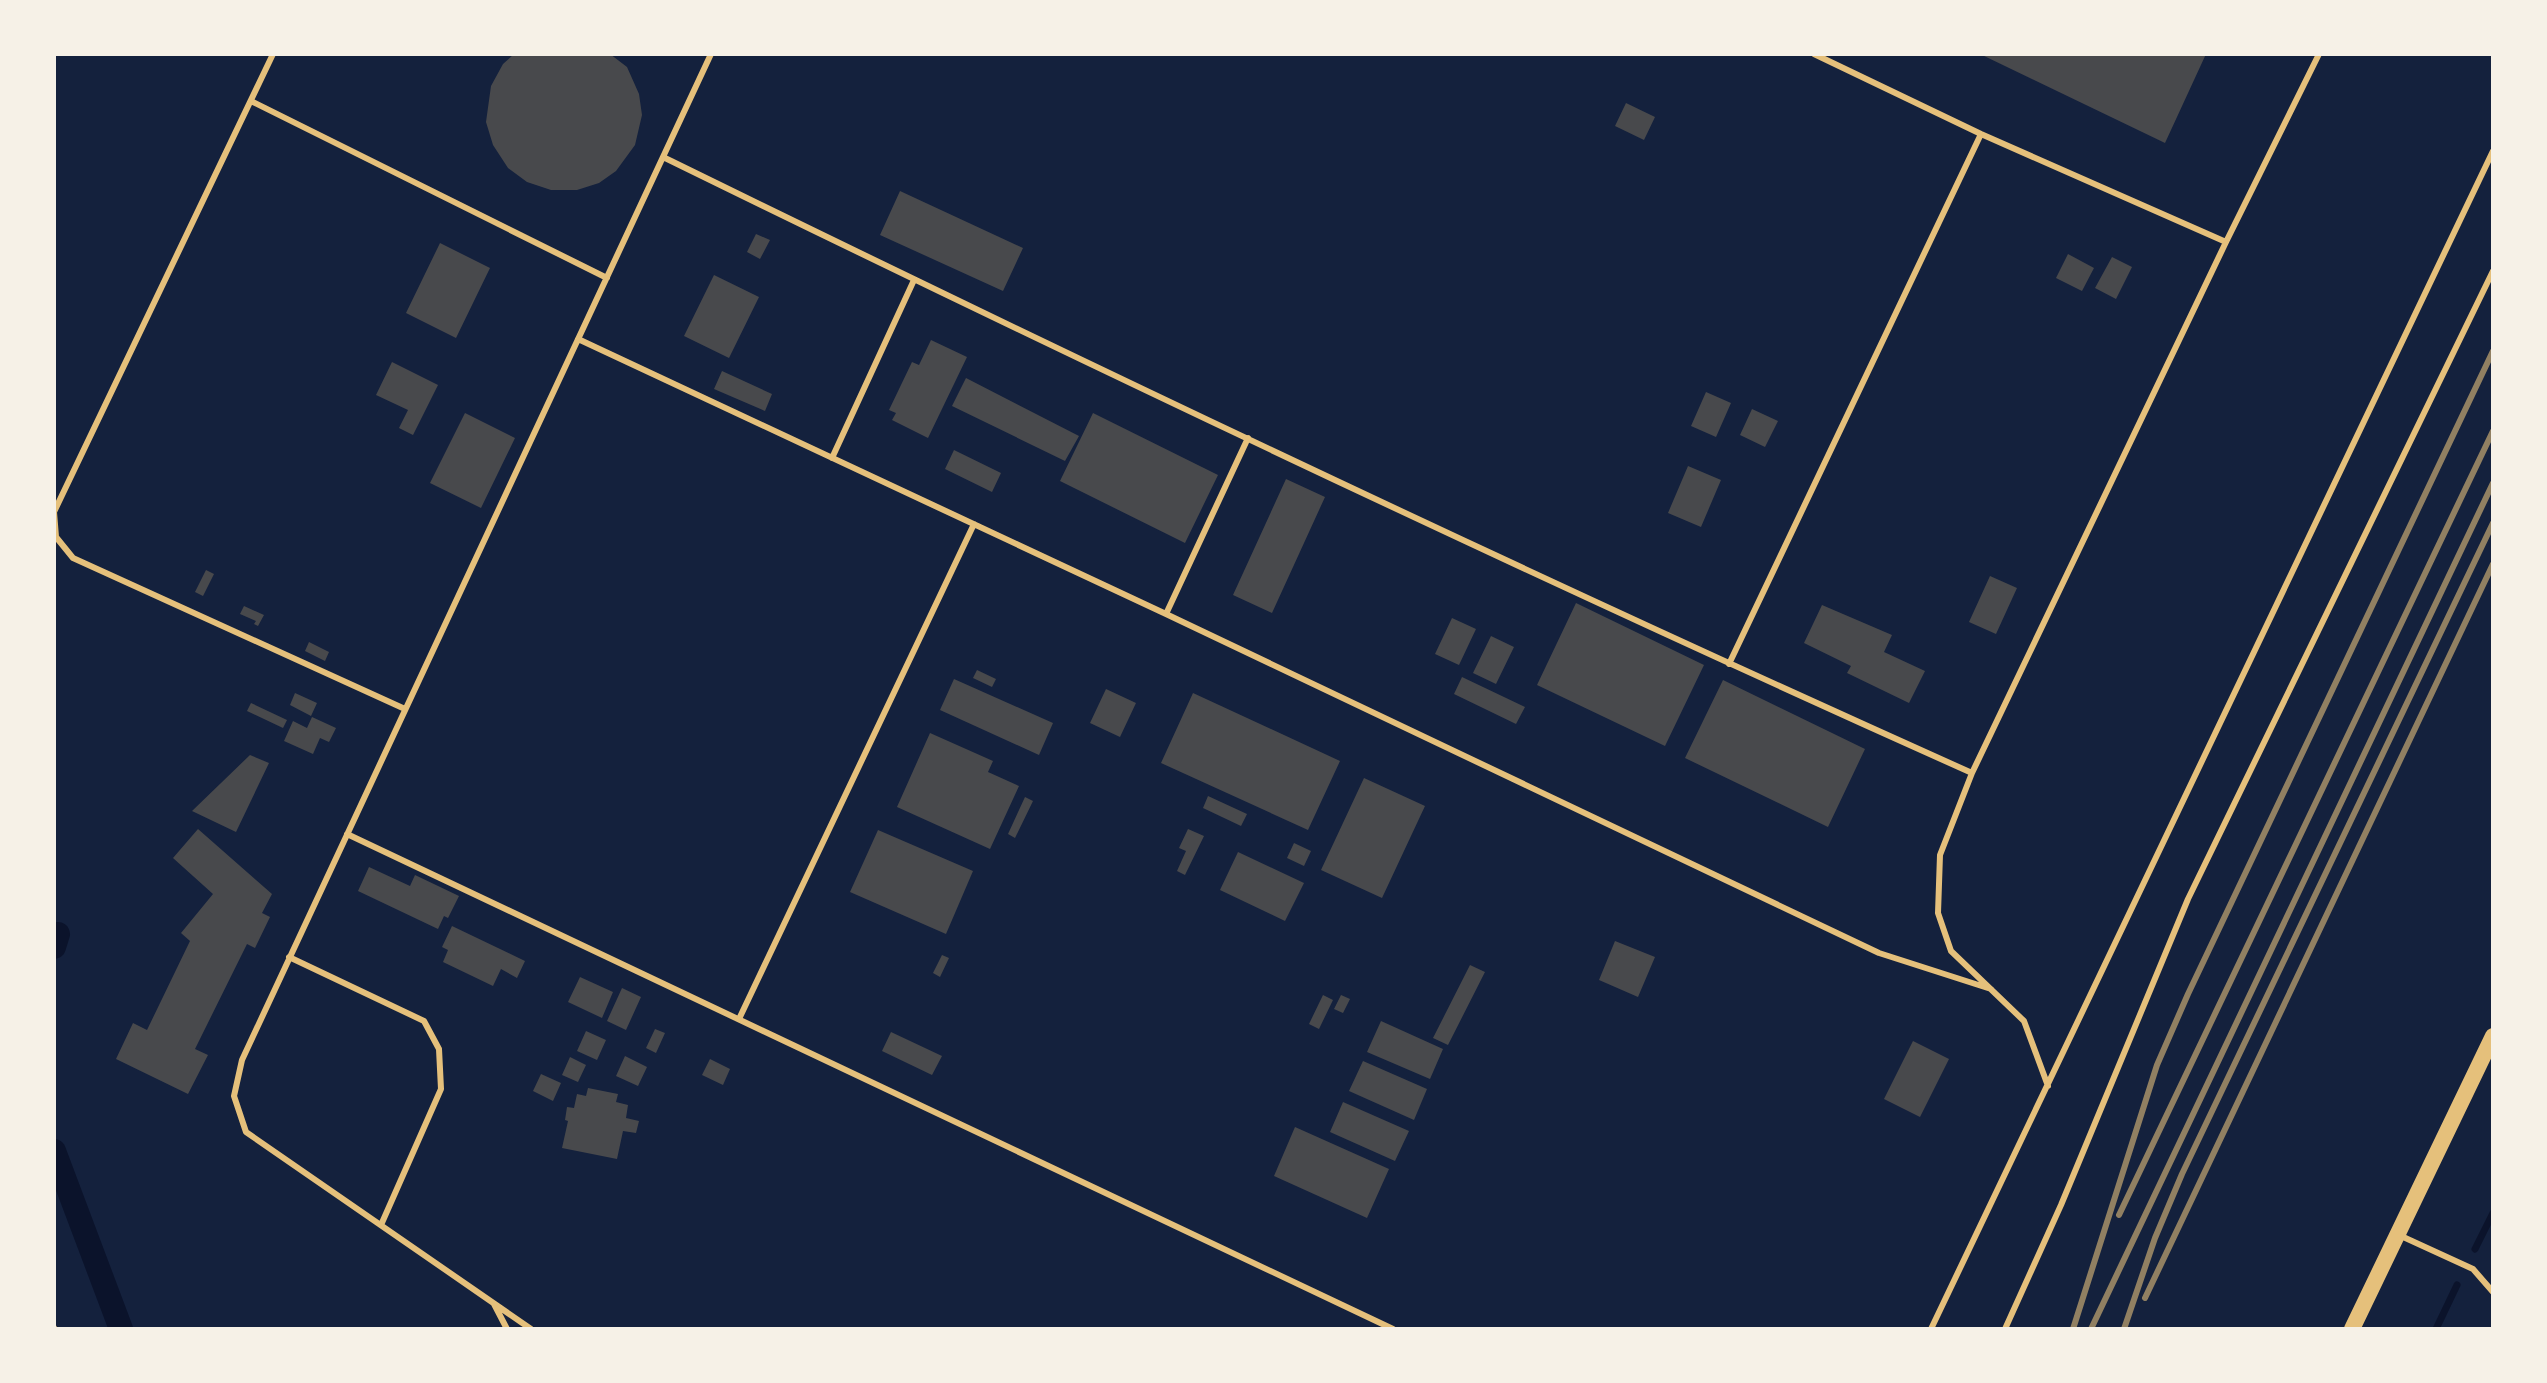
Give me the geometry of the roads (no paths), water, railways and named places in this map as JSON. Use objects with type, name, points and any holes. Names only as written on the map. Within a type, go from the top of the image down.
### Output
[{"type":"main road","points":[[2352,1329],[2493,1036]]},
{"type":"lane","points":[[273,54],[54,512],[56,537],[73,558],[405,709]]},
{"type":"lane","points":[[531,1329],[246,1132],[234,1096],[242,1060],[289,957],[711,54]]},
{"type":"lane","points":[[1814,54],[1981,134],[2226,242]]},
{"type":"lane","points":[[2048,1086],[2024,1021],[1951,951],[1938,913],[1940,855],[1972,773],[2319,54]]},
{"type":"lane","points":[[251,101],[607,278]]},
{"type":"lane","points":[[1729,664],[1981,134]]},
{"type":"lane","points":[[1931,1329],[2493,151]]},
{"type":"lane","points":[[663,157],[1248,438],[1729,664],[1972,773]]},
{"type":"lane","points":[[2005,1329],[2061,1205],[2188,899],[2493,271]]},
{"type":"lane","points":[[832,458],[914,280]]},
{"type":"lane","points":[[578,339],[1879,953],[1991,989]]},
{"type":"lane","points":[[1166,614],[1248,438]]},
{"type":"lane","points":[[739,1019],[974,524]]},
{"type":"lane","points":[[347,834],[1393,1329]]},
{"type":"lane","points":[[289,957],[424,1021],[439,1049],[441,1089],[381,1225]]},
{"type":"lane","points":[[2397,1234],[2473,1269],[2493,1292]]},
{"type":"lane","points":[[492,1301],[507,1329]]},
{"type":"waterway","points":[[54,947],[58,934]]},
{"type":"waterway","points":[[54,1151],[121,1329]]},
{"type":"waterway","points":[[2475,1249],[2493,1213]]},
{"type":"waterway","points":[[2436,1329],[2457,1285]]},
{"type":"railway","points":[[2073,1329],[2157,1065],[2493,351]]},
{"type":"railway","points":[[2119,1215],[2493,431]]},
{"type":"railway","points":[[2091,1329],[2493,483]]},
{"type":"railway","points":[[2124,1329],[2155,1238],[2182,1174],[2493,523]]},
{"type":"railway","points":[[2145,1298],[2493,564]]}]
